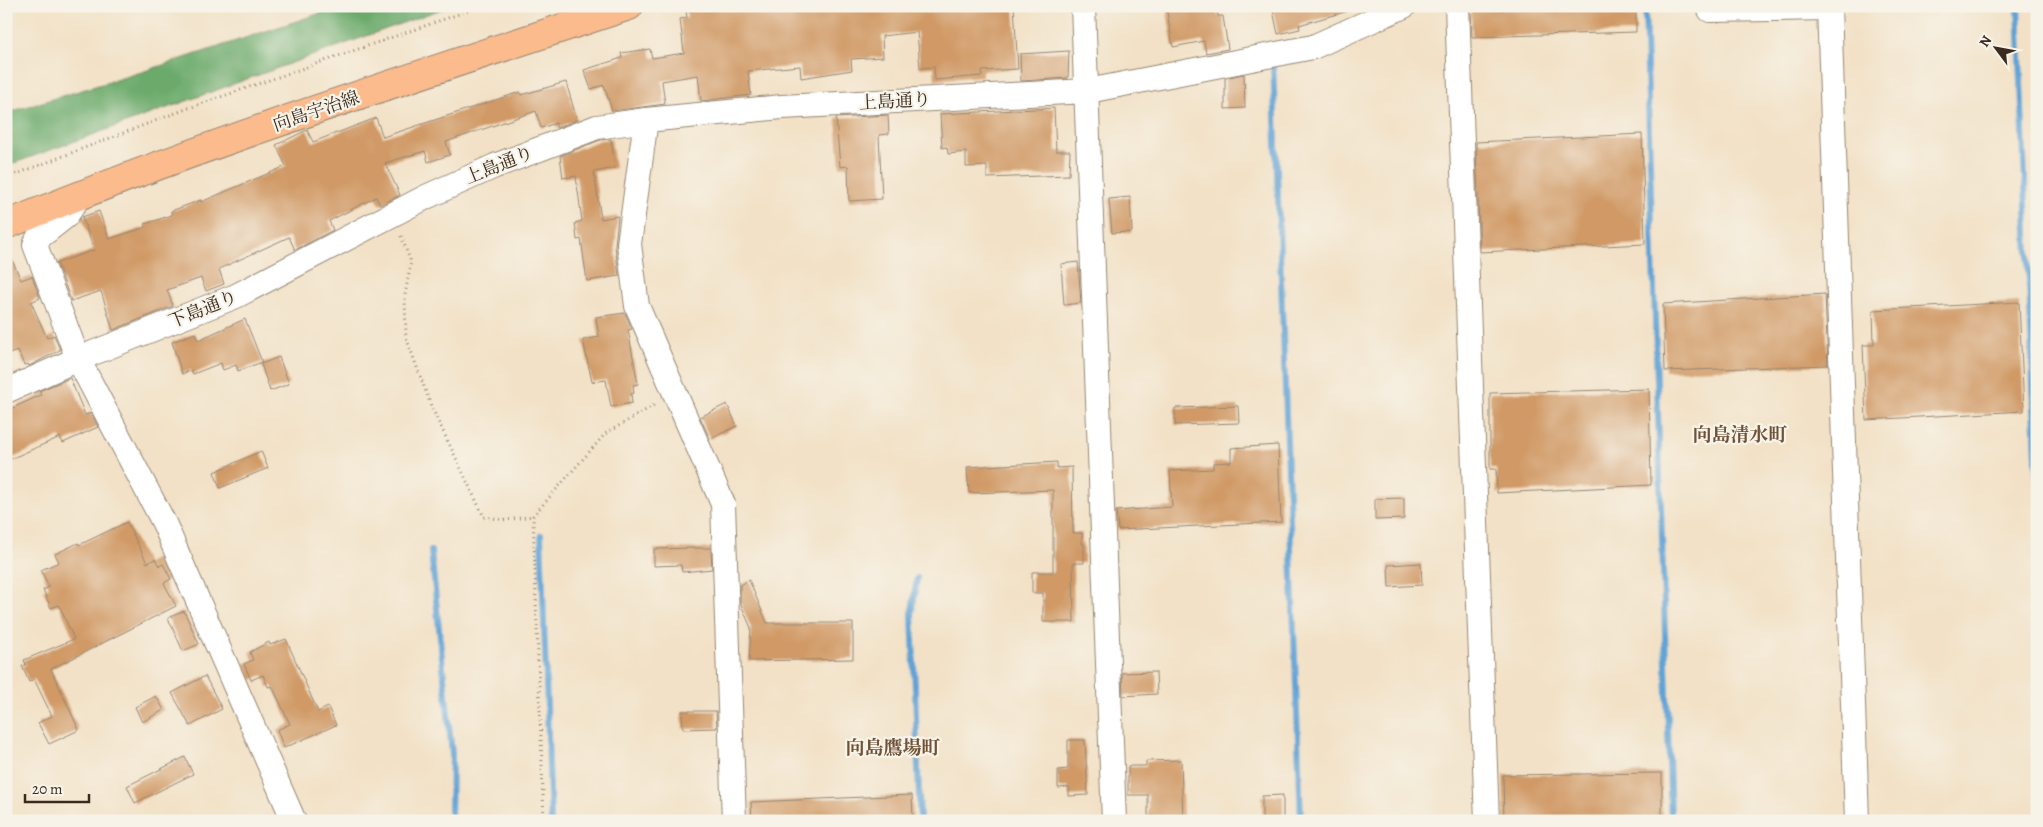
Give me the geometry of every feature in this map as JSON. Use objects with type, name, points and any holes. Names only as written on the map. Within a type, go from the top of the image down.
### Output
[{"type":"main road","name":"向島宇治線","points":[[6,225],[80,195],[367,93],[628,6]]},
{"type":"street","points":[[1083,6],[1088,91],[1114,821]]},
{"type":"street","name":"上島通り","points":[[393,214],[495,166],[597,127],[646,120],[782,107],[1088,91],[1313,47],[1404,6]]},
{"type":"street","points":[[1457,6],[1488,821]]},
{"type":"street","points":[[1710,10],[1829,7],[1857,821]]},
{"type":"street","points":[[646,120],[629,244],[637,306],[723,504],[734,821]]},
{"type":"street","points":[[80,195],[66,216],[38,238],[35,246],[78,359],[164,523],[294,821]]},
{"type":"street","name":"下島通り","points":[[6,391],[78,359],[236,296],[393,214]]},
{"type":"path","points":[[6,178],[186,109],[482,6]]},
{"type":"path","points":[[393,214],[411,262],[405,295],[406,337],[431,406],[484,517],[506,520],[533,516],[605,434],[674,393]]},
{"type":"path","points":[[533,516],[544,821]]},
{"type":"green space","points":[[342,6],[450,6],[6,166],[6,113],[145,71]]},
{"type":"building","points":[[719,6],[906,6],[907,8],[1014,6],[1018,69],[982,71],[982,76],[935,80],[934,67],[920,68],[917,32],[882,36],[883,57],[851,59],[852,70],[801,78],[800,66],[748,71],[751,95],[701,101],[698,75],[662,81],[665,104],[612,111],[604,85],[591,89],[584,70],[622,58],[621,53],[650,49],[652,58],[684,53],[680,19],[687,18],[686,11]]},
{"type":"building","points":[[1166,6],[1216,6],[1218,16],[1223,16],[1228,49],[1206,53],[1204,41],[1173,47]]},
{"type":"building","points":[[1272,6],[1347,6],[1348,11],[1299,25],[1300,29],[1278,34]]},
{"type":"building","points":[[1471,6],[1501,6],[1501,10],[1636,6],[1636,32],[1472,37]]},
{"type":"building","points":[[1069,51],[1068,78],[1021,81],[1020,54]]},
{"type":"building","points":[[1244,74],[1245,108],[1225,109],[1225,78]]},
{"type":"building","points":[[566,82],[577,120],[556,128],[556,123],[541,128],[536,111],[446,142],[450,155],[428,162],[425,151],[385,163],[400,195],[380,205],[376,197],[329,221],[333,230],[295,250],[289,237],[219,269],[224,284],[206,291],[201,278],[167,290],[173,306],[113,330],[101,291],[71,301],[57,263],[94,250],[82,217],[99,211],[109,239],[146,227],[145,224],[172,215],[171,211],[201,200],[201,202],[286,166],[276,145],[307,130],[313,142],[376,118],[383,137],[520,92],[521,95]]},
{"type":"building","points":[[1054,108],[1056,151],[1070,151],[1069,175],[987,178],[987,166],[966,167],[966,152],[948,154],[947,147],[942,148],[940,114]]},
{"type":"building","points":[[888,115],[889,134],[879,135],[882,199],[849,201],[848,166],[840,167],[836,118]]},
{"type":"building","points":[[1642,134],[1645,244],[1480,252],[1476,142]]},
{"type":"building","points":[[611,139],[615,168],[594,172],[601,219],[618,216],[615,246],[619,276],[587,281],[581,239],[577,240],[575,223],[582,221],[576,176],[563,178],[560,156],[600,140]]},
{"type":"building","points":[[1130,197],[1132,232],[1112,233],[1109,199]]},
{"type":"building","points":[[6,246],[21,280],[32,276],[40,298],[31,302],[47,338],[54,335],[60,350],[29,366],[28,364],[24,365],[18,351],[6,355]]},
{"type":"building","points":[[1078,262],[1081,303],[1064,305],[1061,264]]},
{"type":"building","points":[[1825,294],[1828,365],[1665,371],[1663,304]]},
{"type":"building","points":[[2019,302],[2024,411],[1866,420],[1863,345],[1874,345],[1873,310]]},
{"type":"building","points":[[625,313],[632,329],[628,330],[638,384],[633,385],[632,403],[611,407],[606,380],[592,382],[583,340],[599,337],[596,317]]},
{"type":"building","points":[[245,319],[262,362],[238,371],[236,365],[223,370],[221,363],[193,374],[191,370],[182,374],[172,342],[195,333],[198,340]]},
{"type":"building","points":[[279,357],[289,384],[270,391],[261,364]]},
{"type":"building","points":[[70,378],[85,415],[91,413],[98,427],[63,443],[60,437],[6,461],[6,411],[41,395],[39,391]]},
{"type":"building","points":[[1649,389],[1651,485],[1497,493],[1496,469],[1490,469],[1490,393]]},
{"type":"building","points":[[727,404],[737,426],[710,439],[700,417]]},
{"type":"building","points":[[1238,406],[1239,423],[1175,425],[1175,408]]},
{"type":"building","points":[[1278,445],[1281,522],[1118,530],[1116,511],[1172,507],[1170,471],[1213,469],[1213,463],[1231,462],[1231,448]]},
{"type":"building","points":[[261,451],[268,468],[220,488],[214,472]]},
{"type":"building","points":[[1057,462],[1057,468],[1072,467],[1073,533],[1082,533],[1082,544],[1084,544],[1084,563],[1073,563],[1074,622],[1043,622],[1043,593],[1032,593],[1032,572],[1053,572],[1053,490],[969,493],[967,467]]},
{"type":"building","points":[[1404,498],[1404,519],[1375,520],[1375,499]]},
{"type":"building","points":[[127,522],[147,563],[155,559],[159,566],[163,564],[171,579],[164,583],[176,606],[51,669],[79,730],[49,744],[38,723],[52,716],[34,679],[29,682],[22,666],[26,665],[24,660],[74,639],[59,605],[51,608],[43,590],[49,587],[41,570],[59,562],[55,554],[78,543],[79,545]]},
{"type":"building","points":[[711,548],[712,569],[682,572],[681,565],[654,566],[654,549]]},
{"type":"building","points":[[1421,563],[1422,585],[1389,587],[1388,565]]},
{"type":"building","points":[[749,580],[767,623],[853,623],[853,659],[749,661],[751,628],[740,602],[740,585]]},
{"type":"building","points":[[184,611],[199,644],[183,651],[168,618]]},
{"type":"building","points":[[286,639],[318,712],[328,707],[336,725],[284,748],[277,730],[290,724],[272,686],[268,687],[263,675],[251,680],[244,664],[253,660],[250,652],[269,642],[270,645]]},
{"type":"building","points":[[1156,672],[1157,694],[1123,696],[1122,673]]},
{"type":"building","points":[[205,676],[222,709],[190,726],[172,693]]},
{"type":"building","points":[[156,696],[164,710],[142,722],[135,707]]},
{"type":"building","points":[[682,711],[716,711],[717,728],[683,729]]},
{"type":"building","points":[[1068,740],[1085,740],[1088,795],[1069,796],[1069,787],[1058,788],[1058,770],[1068,769]]},
{"type":"building","points":[[185,757],[193,774],[135,803],[127,786]]},
{"type":"building","points":[[1181,760],[1183,821],[1148,821],[1148,795],[1128,795],[1128,766],[1146,766],[1146,761]]},
{"type":"building","points":[[1662,773],[1662,821],[1504,821],[1503,775]]},
{"type":"building","points":[[912,795],[913,821],[752,821],[751,802]]},
{"type":"building","points":[[1283,795],[1283,821],[1262,821],[1262,796]]},
{"type":"waterway","points":[[1645,6],[1671,821]]},
{"type":"waterway","points":[[2018,6],[2037,482]]},
{"type":"waterway","points":[[1273,62],[1301,821]]},
{"type":"waterway","points":[[541,535],[551,821]]},
{"type":"waterway","points":[[431,551],[452,754],[451,821]]},
{"type":"waterway","points":[[917,578],[912,612],[920,821]]},
{"type":"district","name":"向島清水町","points":[[1740,435]]},
{"type":"district","name":"向島鷹場町","points":[[893,748]]}]
